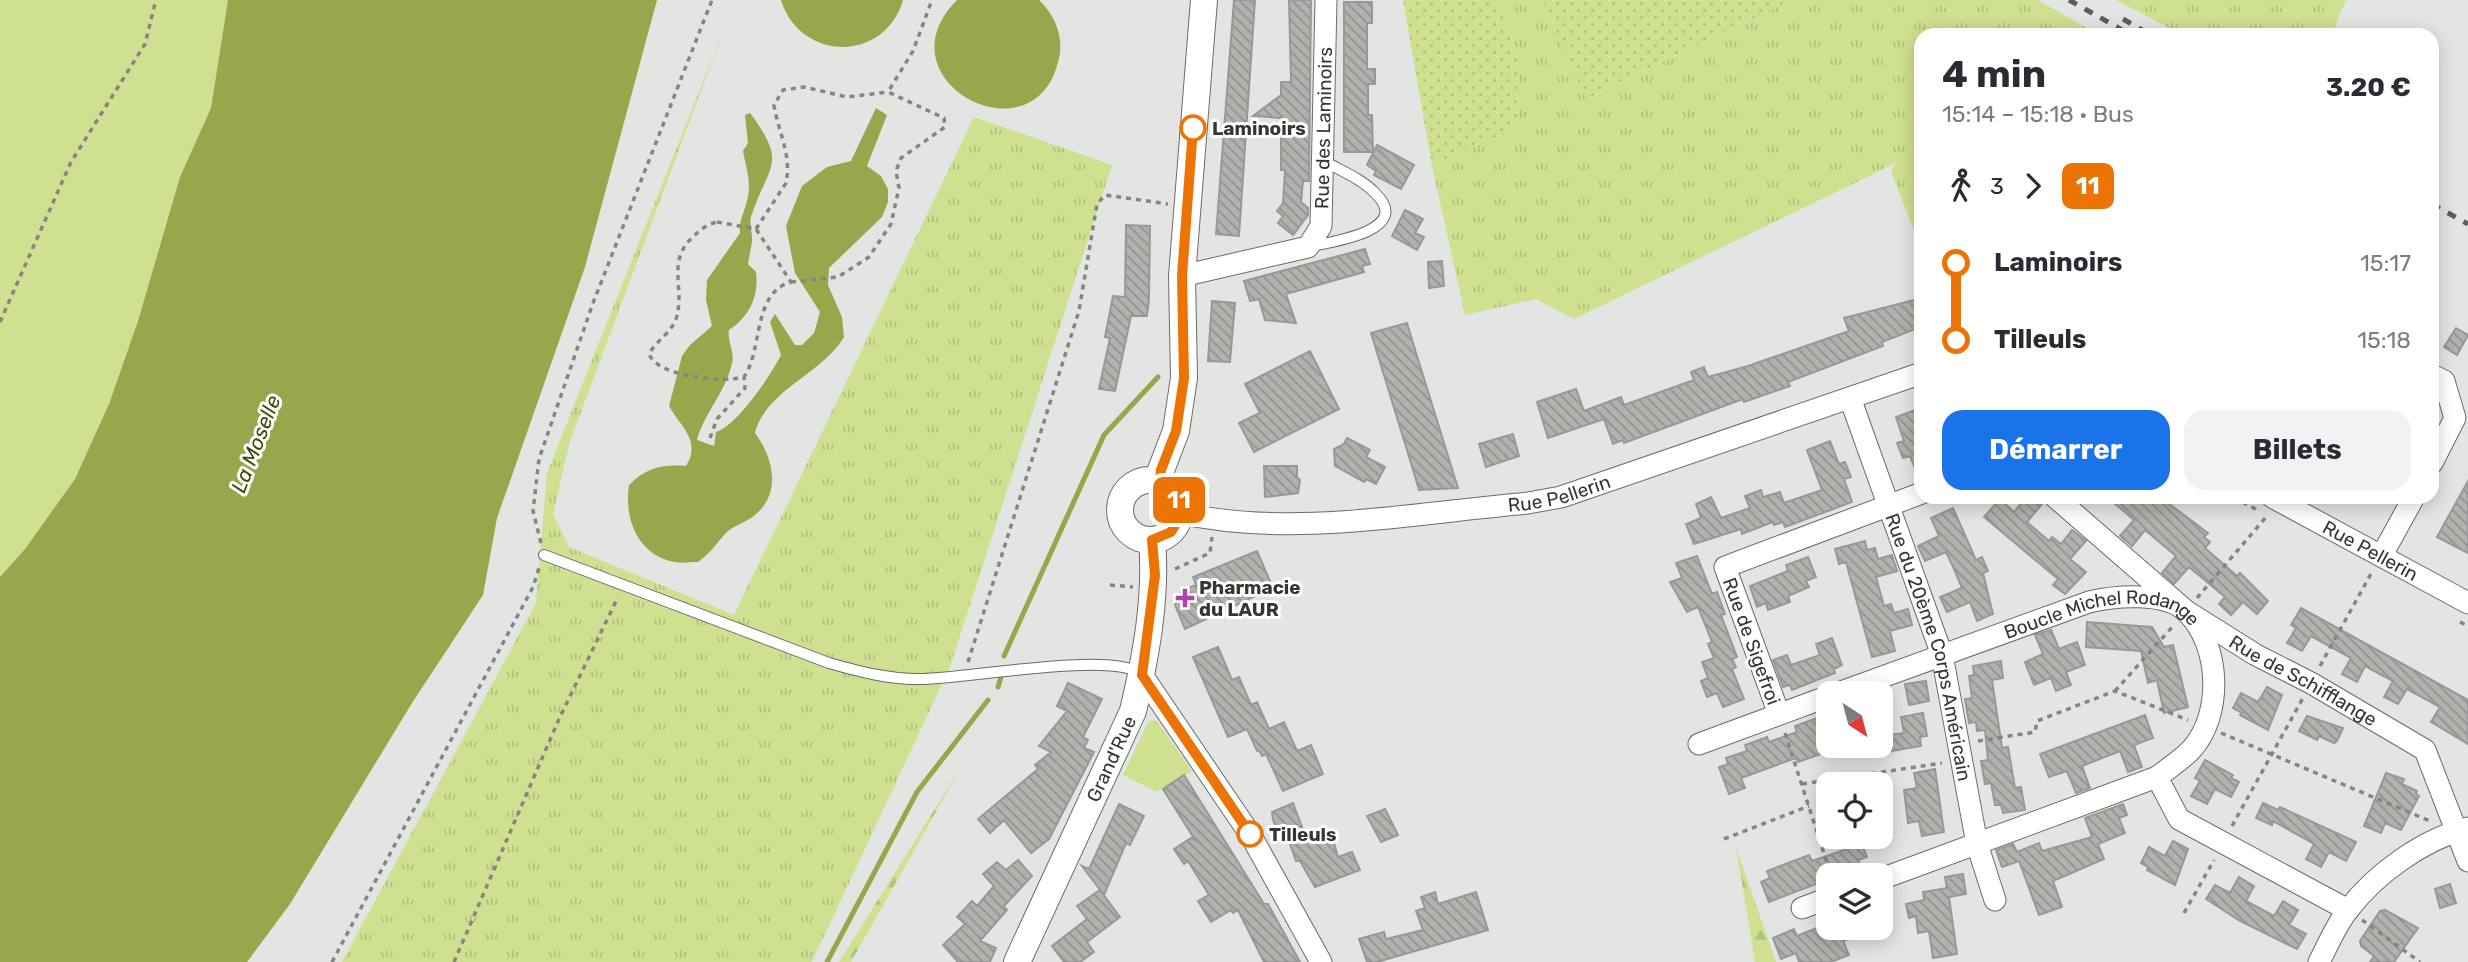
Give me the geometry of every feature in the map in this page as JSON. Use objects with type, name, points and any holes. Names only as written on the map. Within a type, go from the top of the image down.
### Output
[{"type":"street","points":[[1160,481],[1161,470],[1176,431],[1184,378],[1182,276],[1204,0]]},
{"type":"street","name":"Rue des Laminoirs","points":[[1308,247],[1321,226],[1326,0]]},
{"type":"street","points":[[1182,276],[1308,247]]},
{"type":"street","name":"Rue Pellerin","points":[[1180,513],[1214,520],[1285,525],[1528,503],[1608,482],[1914,376]]},
{"type":"street","points":[[2439,378],[2444,381],[2455,418],[2439,449]]},
{"type":"street","name":"Rue du 20ème Corps Américain","points":[[1850,398],[1942,655],[1977,844],[1995,900]]},
{"type":"street","points":[[1141,481],[1160,481],[1176,494],[1180,513],[1171,532],[1152,540],[1133,535],[1126,529],[1121,520],[1121,501],[1132,485],[1141,481]]},
{"type":"street","points":[[1890,505],[1914,496]]},
{"type":"street","name":"Rue de Schifflange","points":[[2063,504],[2186,611],[2256,655],[2311,683],[2425,750],[2462,829],[2468,861]]},
{"type":"street","name":"Rue Pellerin","points":[[2285,504],[2468,603]]},
{"type":"street","points":[[2382,555],[2410,504]]},
{"type":"street","name":"Rue de Sigefroi","points":[[1779,714],[1725,567],[1890,505]]},
{"type":"street","name":"Grand'Rue","points":[[1017,962],[1133,711],[1142,675],[1155,575],[1152,540]]},
{"type":"street","name":"Boucle Michel Rodange","points":[[1871,681],[2089,602],[2118,596],[2157,599],[2186,611],[2202,636],[2211,663],[2214,694],[2206,727],[2191,750],[2157,777],[1893,875]]},
{"type":"street","points":[[1142,675],[1250,834],[1321,962]]},
{"type":"street","points":[[1699,744],[1816,701]]},
{"type":"street","points":[[2157,777],[2179,819],[2348,910]]},
{"type":"street","points":[[2319,962],[2348,910],[2389,870],[2414,852],[2462,829]]},
{"type":"street","points":[[1802,908],[1816,903]]},
{"type":"lane","points":[[1308,247],[1371,231],[1381,224],[1385,212],[1382,200],[1373,190],[1324,161]]},
{"type":"lane","points":[[544,555],[829,663],[876,676],[963,677],[1099,664],[1133,669],[1142,675]]},
{"type":"path","points":[[0,322],[71,162],[145,44],[156,0]]},
{"type":"path","points":[[332,962],[533,587],[544,555],[533,511],[539,460],[593,303],[712,0]]},
{"type":"path","points":[[888,92],[913,51],[932,0]]},
{"type":"path","points":[[710,439],[717,419],[745,388],[742,378],[753,360],[764,311],[777,291],[791,282],[838,277],[869,257],[891,224],[898,196],[896,171],[901,158],[946,127],[947,122],[944,118],[888,92],[841,97],[804,87],[783,90],[774,105],[787,147],[788,175],[786,183],[755,229]]},
{"type":"path","points":[[963,677],[1079,311],[1097,204],[1105,195],[1188,207]]},
{"type":"path","points":[[742,378],[706,380],[656,364],[649,354],[672,327],[677,315],[676,265],[681,253],[687,243],[708,225],[717,222],[755,229],[791,282]]},
{"type":"path","points":[[1167,572],[1210,554],[1213,531]]},
{"type":"path","points":[[2184,913],[2382,555]]},
{"type":"path","points":[[454,962],[559,719],[623,586]]},
{"type":"path","points":[[1802,784],[1960,752],[2035,732],[2037,721],[2115,691],[2462,829]]},
{"type":"path","points":[[1779,714],[1827,863]]},
{"type":"path","points":[[1724,839],[1809,806]]},
{"type":"path","points":[[2348,910],[2420,962]]},
{"type":"green space","points":[[0,0],[228,0],[211,108],[180,177],[138,321],[109,404],[75,479],[25,549],[0,577]]},
{"type":"green space","points":[[1403,0],[1499,0],[1517,55],[1518,127],[1432,166]]},
{"type":"green space","points":[[1499,0],[1542,0],[1587,99],[1791,0],[2038,0],[2087,28],[1914,28],[1914,232],[1891,171],[1896,163],[1574,319],[1536,299],[1465,315],[1432,166],[1518,127],[1517,55]]},
{"type":"green space","points":[[1542,0],[1791,0],[1586,99]]},
{"type":"green space","points":[[2116,0],[2346,0],[2334,28],[2169,28]]},
{"type":"green space","points":[[726,24],[569,444],[553,515],[569,547],[734,615],[974,117],[1112,165],[950,667],[812,962],[342,962],[536,603],[547,473]]},
{"type":"green space","points":[[1156,720],[1192,771],[1157,792],[1123,775],[1148,722]]},
{"type":"green space","points":[[963,764],[851,962],[839,962]]},
{"type":"green space","points":[[1736,847],[1776,962],[1755,962]]},
{"type":"water","name":"La Moselle","points":[[228,0],[657,0],[585,267],[497,518],[483,595],[412,703],[290,904],[247,962],[0,962],[0,577],[25,549],[75,479],[109,404],[138,321],[180,177],[211,108]]},
{"type":"water","points":[[781,0],[903,0],[893,21],[879,35],[861,44],[842,47],[823,44],[806,35],[791,20]]},
{"type":"water","points":[[957,0],[1039,0],[1054,19],[1060,42],[1059,58],[1045,90],[1022,105],[996,108],[969,100],[948,82],[936,58],[937,30]]},
{"type":"water","points":[[876,108],[887,115],[867,166],[881,176],[888,189],[888,202],[882,217],[829,268],[828,285],[842,317],[844,337],[822,362],[782,393],[761,418],[755,433],[770,464],[772,486],[769,496],[755,515],[728,531],[698,562],[670,561],[658,556],[649,550],[635,531],[629,509],[629,485],[655,468],[686,466],[690,457],[691,441],[669,406],[682,356],[690,345],[712,326],[706,300],[707,280],[740,233],[749,188],[743,151],[748,143],[745,115],[750,113],[762,130],[769,143],[772,164],[751,217],[752,242],[748,264],[756,272],[754,298],[747,313],[729,330],[733,359],[729,374],[697,440],[714,446],[716,432],[743,410],[762,387],[781,355],[770,322],[775,314],[795,345],[802,345],[814,333],[820,312],[795,273],[786,226],[802,186],[827,167],[851,161]]},
{"type":"building","points":[[1234,0],[1255,0],[1239,236],[1216,234]]},
{"type":"building","points":[[1289,0],[1311,0],[1309,181],[1303,181],[1301,202],[1308,208],[1308,215],[1293,235],[1278,223],[1283,216],[1277,211],[1283,203],[1285,170],[1281,170],[1281,118],[1253,116],[1281,95],[1281,82],[1291,82]]},
{"type":"building","points":[[1344,2],[1372,2],[1372,23],[1367,23],[1367,69],[1375,69],[1375,84],[1368,84],[1368,115],[1372,115],[1373,152],[1344,152]]},
{"type":"building","points":[[1377,145],[1414,165],[1401,189],[1374,175],[1376,171],[1367,165]]},
{"type":"building","points":[[1405,210],[1423,219],[1415,233],[1424,237],[1417,250],[1392,236]]},
{"type":"building","points":[[1126,225],[1150,226],[1149,299],[1147,316],[1131,316],[1115,391],[1099,389],[1110,338],[1105,337],[1113,296],[1125,297]]},
{"type":"building","points":[[1365,249],[1370,264],[1362,266],[1364,272],[1286,294],[1296,323],[1265,320],[1259,299],[1250,301],[1244,281]]},
{"type":"building","points":[[1442,261],[1444,286],[1429,288],[1428,262]]},
{"type":"building","points":[[1914,300],[1913,330],[1882,342],[1883,346],[1788,382],[1790,386],[1744,402],[1743,399],[1624,443],[1623,440],[1613,444],[1604,419],[1548,438],[1537,402],[1576,389],[1584,411],[1621,397],[1624,405],[1694,380],[1691,372],[1704,367],[1708,377],[1849,331],[1844,318]]},
{"type":"building","points":[[1212,301],[1235,303],[1230,362],[1208,361]]},
{"type":"building","points":[[1407,323],[1458,488],[1419,490],[1371,333]]},
{"type":"building","points":[[2456,328],[2468,335],[2457,355],[2444,347]]},
{"type":"building","points":[[1310,351],[1339,409],[1254,452],[1239,423],[1260,413],[1245,384]]},
{"type":"building","points":[[1914,410],[1914,466],[1910,456],[1903,458],[1897,443],[1904,441],[1896,417]]},
{"type":"building","points":[[1513,434],[1519,456],[1486,467],[1479,444]]},
{"type":"building","points":[[1347,438],[1370,450],[1366,457],[1385,467],[1376,484],[1366,479],[1364,482],[1335,466],[1334,449],[1344,444]]},
{"type":"building","points":[[1830,441],[1839,464],[1845,462],[1851,477],[1844,479],[1852,502],[1785,527],[1783,522],[1774,525],[1773,522],[1742,534],[1741,529],[1694,544],[1686,524],[1701,518],[1696,504],[1711,497],[1721,518],[1750,508],[1745,496],[1761,490],[1763,497],[1780,492],[1784,503],[1822,490],[1807,450]]},
{"type":"building","points":[[1264,466],[1297,466],[1297,477],[1300,480],[1298,493],[1265,497]]},
{"type":"building","points":[[2468,481],[2468,553],[2437,537]]},
{"type":"building","points":[[1996,504],[2005,504],[2014,512],[2020,504],[2042,504],[2027,522],[2049,541],[2052,537],[2061,544],[2072,530],[2086,541],[2070,559],[2086,572],[2065,594],[2053,585],[2058,579],[1984,517]]},
{"type":"building","points":[[2115,504],[2169,504],[2208,533],[2204,537],[2210,542],[2205,548],[2237,576],[2240,573],[2268,601],[2257,614],[2243,602],[2231,615],[2219,604],[2225,597],[2189,567],[2174,584],[2162,573],[2176,556],[2145,530],[2132,546],[2120,536],[2134,520]]},
{"type":"building","points":[[1953,508],[1976,560],[1982,557],[1988,571],[1983,573],[1993,614],[1977,621],[1970,602],[1947,612],[1940,597],[1962,588],[1946,552],[1925,561],[1918,546],[1939,536],[1931,518]]},
{"type":"building","points":[[1865,541],[1867,550],[1875,548],[1878,559],[1892,555],[1897,571],[1876,577],[1884,606],[1891,604],[1894,613],[1908,609],[1912,625],[1890,631],[1895,651],[1872,657],[1846,562],[1839,564],[1835,549]]},
{"type":"building","points":[[1257,551],[1273,588],[1185,629],[1175,605],[1181,591],[1196,585],[1193,577]]},
{"type":"building","points":[[1697,556],[1712,594],[1717,592],[1725,614],[1721,615],[1737,657],[1732,659],[1736,667],[1732,669],[1744,699],[1723,707],[1717,693],[1707,697],[1701,681],[1708,678],[1702,662],[1714,658],[1708,644],[1712,642],[1698,607],[1687,612],[1670,582],[1682,578],[1676,563]]},
{"type":"building","points":[[1808,557],[1816,577],[1806,581],[1809,587],[1788,596],[1790,602],[1768,610],[1766,603],[1757,607],[1750,586],[1788,571],[1786,565]]},
{"type":"building","points":[[2301,608],[2468,700],[2468,744],[2431,722],[2440,707],[2407,689],[2398,704],[2384,697],[2393,681],[2365,666],[2357,682],[2342,674],[2351,658],[2311,636],[2302,651],[2287,643],[2296,628],[2291,625]]},
{"type":"building","points":[[2087,622],[2152,627],[2164,647],[2173,645],[2188,707],[2164,713],[2157,680],[2148,683],[2141,651],[2086,647]]},
{"type":"building","points":[[2051,630],[2059,649],[2077,642],[2085,665],[2066,672],[2071,685],[2056,691],[2051,678],[2034,685],[2025,662],[2043,654],[2035,635]]},
{"type":"building","points":[[1832,638],[1842,665],[1834,669],[1835,673],[1792,690],[1790,685],[1783,687],[1773,660],[1787,655],[1791,665],[1820,655],[1816,644]]},
{"type":"building","points":[[1218,647],[1232,680],[1239,677],[1251,705],[1257,702],[1269,729],[1284,722],[1297,751],[1311,745],[1323,774],[1283,791],[1266,754],[1262,756],[1259,750],[1257,751],[1247,729],[1228,737],[1193,657]]},
{"type":"building","points":[[2001,661],[2003,678],[1992,680],[2002,748],[2008,747],[2015,788],[2021,787],[2025,810],[2003,813],[2001,805],[1995,805],[1991,783],[1985,784],[1981,761],[1988,760],[1985,730],[1977,731],[1976,722],[1969,723],[1965,699],[1972,698],[1969,676],[1974,675],[1973,666]]},
{"type":"building","points":[[1926,681],[1929,701],[1909,705],[1905,684]]},
{"type":"building","points":[[1068,683],[1102,699],[1083,737],[1088,740],[1084,748],[1094,752],[1049,839],[1031,853],[1004,820],[990,833],[978,819],[1038,769],[1035,765],[1051,752],[1039,746],[1067,711],[1057,706]]},
{"type":"building","points":[[2267,687],[2282,695],[2268,730],[2240,715],[2242,713],[2233,708],[2241,693],[2258,702]]},
{"type":"building","points":[[1923,713],[1927,736],[1920,737],[1921,746],[1894,750],[1894,734],[1904,733],[1901,717]]},
{"type":"building","points":[[2145,715],[2153,738],[2134,745],[2142,767],[2128,772],[2120,751],[2082,766],[2090,788],[2076,793],[2067,771],[2049,777],[2040,754]]},
{"type":"building","points":[[2307,716],[2343,728],[2337,741],[2334,743],[2319,736],[2317,740],[2299,731]]},
{"type":"building","points":[[1816,718],[1816,756],[1798,762],[1796,758],[1741,778],[1745,788],[1729,794],[1719,767],[1728,764],[1726,758],[1747,751],[1745,745],[1767,737],[1769,742],[1797,732],[1795,726]]},
{"type":"building","points":[[2205,760],[2233,775],[2231,778],[2239,782],[2231,797],[2215,789],[2207,804],[2191,796],[2200,781],[2195,778]]},
{"type":"building","points":[[1935,769],[1944,832],[1922,836],[1919,821],[1908,823],[1904,790],[1917,788],[1914,773]]},
{"type":"building","points":[[2386,773],[2404,779],[2402,784],[2417,791],[2419,796],[2401,830],[2385,823],[2381,833],[2364,826]]},
{"type":"building","points":[[1184,775],[1264,904],[1268,904],[1300,962],[1264,962],[1238,910],[1233,913],[1231,910],[1211,922],[1198,901],[1209,895],[1188,861],[1184,864],[1174,849],[1191,838],[1195,840],[1163,789]]},
{"type":"building","points":[[1293,803],[1307,840],[1321,835],[1323,841],[1334,843],[1338,857],[1352,852],[1360,870],[1315,887],[1300,861],[1296,861],[1287,836],[1283,838],[1273,820],[1272,812]]},
{"type":"building","points":[[2263,803],[2278,810],[2280,807],[2356,842],[2346,861],[2329,852],[2321,867],[2306,859],[2314,844],[2273,821],[2272,825],[2256,818]]},
{"type":"building","points":[[1119,804],[1144,816],[1130,845],[1126,843],[1104,895],[1082,866],[1089,869]]},
{"type":"building","points":[[2123,804],[2127,815],[2119,818],[2125,833],[2098,844],[2104,859],[2053,881],[2062,907],[2039,915],[2019,861],[2002,867],[1996,850],[2013,844],[2017,852],[2039,843],[2042,851],[2092,837],[2085,818]]},
{"type":"building","points":[[1385,809],[1398,835],[1381,842],[1367,816]]},
{"type":"building","points":[[2173,841],[2188,849],[2175,885],[2147,870],[2148,867],[2141,863],[2149,847],[2165,856]]},
{"type":"building","points":[[1847,849],[1864,849],[1867,857],[1858,860],[1859,863],[1816,863],[1816,884],[1769,902],[1761,882],[1770,878],[1767,871],[1809,855],[1812,861]]},
{"type":"building","points":[[1018,860],[1032,876],[1004,906],[1007,910],[980,941],[996,948],[990,962],[958,962],[943,945],[965,924],[957,917],[972,901],[977,906],[994,886],[983,874],[997,862],[1006,870]]},
{"type":"building","points":[[1963,874],[1966,894],[1949,897],[1957,954],[1933,958],[1929,931],[1918,933],[1916,916],[1909,918],[1906,904],[1924,900],[1923,892],[1947,888],[1945,877]]},
{"type":"building","points":[[2239,877],[2254,886],[2246,901],[2274,916],[2283,901],[2298,910],[2289,925],[2306,934],[2297,949],[2240,921],[2206,899],[2215,885],[2230,893]]},
{"type":"building","points":[[2450,884],[2456,903],[2440,908],[2435,889]]},
{"type":"building","points":[[1100,890],[1120,917],[1087,942],[1094,952],[1080,962],[1064,962],[1052,946],[1087,919],[1077,906]]},
{"type":"building","points":[[1435,892],[1438,904],[1476,892],[1488,930],[1377,962],[1367,962],[1359,939],[1384,932],[1386,939],[1423,930],[1416,911],[1425,908],[1421,897]]},
{"type":"building","points":[[2385,910],[2418,928],[2394,962],[2370,962],[2374,956],[2361,946],[2360,941],[2380,911]]},
{"type":"building","points":[[1816,928],[1816,940],[1846,940],[1843,941],[1849,955],[1831,962],[1799,962],[1796,953],[1781,959],[1773,938],[1794,929],[1797,936]]},
{"type":"waterway","points":[[1004,656],[1104,435],[1158,377]]},
{"type":"waterway","points":[[998,687],[1001,677]]},
{"type":"waterway","points":[[827,962],[917,792],[988,700]]},
{"type":"railway","points":[[2069,0],[2119,28]]},
{"type":"railway","points":[[2123,19],[2139,28]]},
{"type":"railway","points":[[2439,208],[2468,224]]},
{"type":"bus line","name":"11","points":[[1193,128],[1182,276],[1184,378],[1176,431],[1161,470],[1160,481],[1176,494],[1180,513],[1171,532],[1152,540],[1155,575],[1142,675],[1250,834]]},
{"type":"place","name":"Laminoirs","points":[[1193,128]]},
{"type":"place","name":"Pharmacie du LAUR","points":[[1185,598]]},
{"type":"place","name":"Tilleuls","points":[[1250,834]]}]
